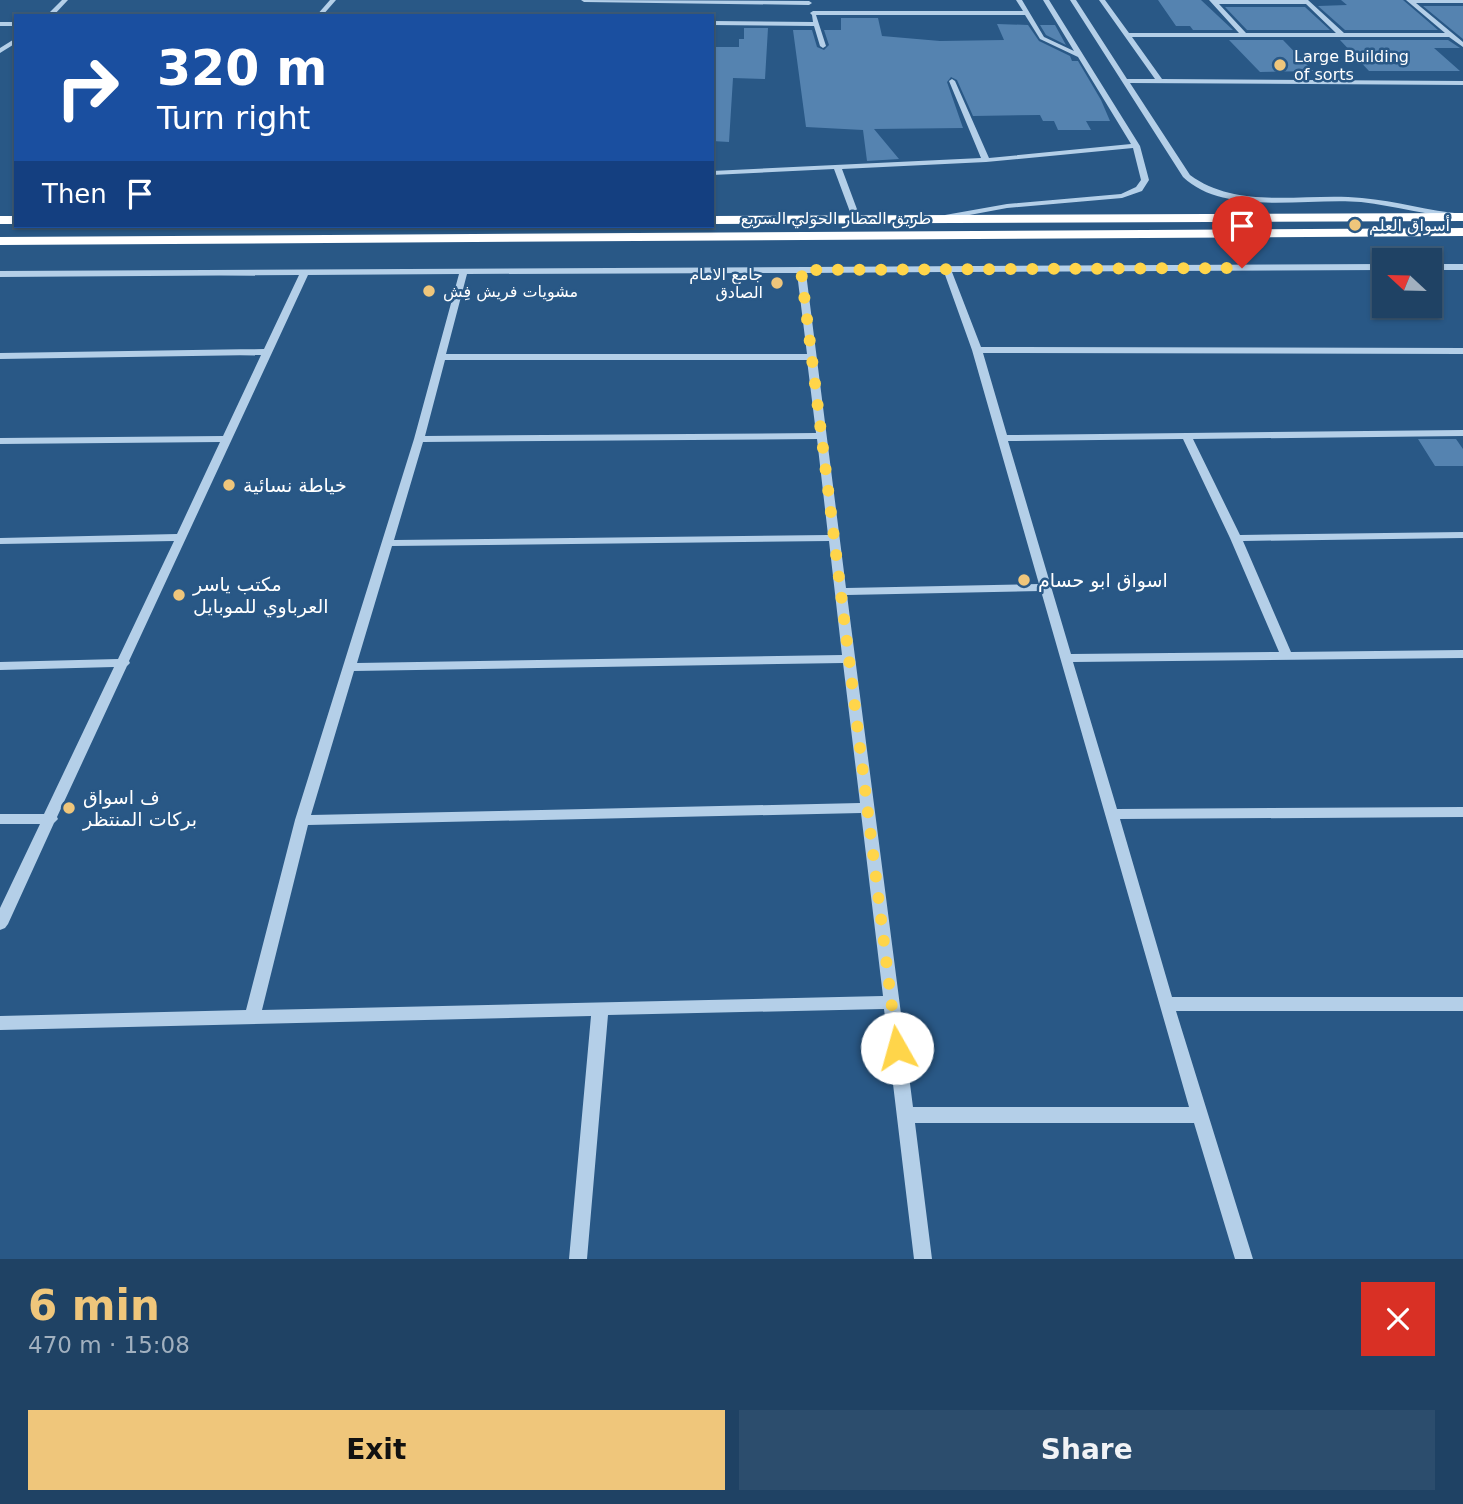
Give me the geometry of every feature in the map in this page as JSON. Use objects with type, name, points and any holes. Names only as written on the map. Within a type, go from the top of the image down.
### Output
[{"type":"highway","name":"طريق المطار الحولي السريع","points":[[714,220],[1463,216]]},
{"type":"highway","points":[[48,241],[61,234],[66,228]]},
{"type":"highway","name":"طريق المطار الحولي السريع","points":[[0,241],[48,241],[145,233],[1463,232]]},
{"type":"street","points":[[51,14],[65,0]]},
{"type":"street","points":[[320,14],[333,0]]},
{"type":"street","points":[[584,0],[808,2],[823,46]]},
{"type":"street","points":[[1020,0],[1042,38],[1080,56]]},
{"type":"street","points":[[918,219],[956,216],[1007,206],[1111,198],[1139,190],[1146,175],[1136,146],[1080,56],[1062,12],[1046,0]]},
{"type":"street","points":[[1073,0],[1187,177],[1202,188],[1239,197],[1363,200],[1463,216]]},
{"type":"street","points":[[1102,0],[1160,81]]},
{"type":"street","points":[[1213,1],[1244,35]]},
{"type":"street","points":[[1213,1],[1306,1],[1342,35]]},
{"type":"street","points":[[1410,1],[1463,1]]},
{"type":"street","points":[[1410,1],[1463,45]]},
{"type":"street","points":[[1062,12],[1081,13]]},
{"type":"street","points":[[813,13],[1026,13]]},
{"type":"street","points":[[714,23],[816,24]]},
{"type":"street","points":[[1127,35],[1450,34]]},
{"type":"street","points":[[952,81],[986,160]]},
{"type":"street","points":[[1124,81],[1463,83]]},
{"type":"street","points":[[714,173],[986,160],[1136,146]]},
{"type":"street","points":[[838,169],[858,220]]},
{"type":"street","points":[[0,274],[1372,267]]},
{"type":"street","points":[[1458,267],[1463,278]]},
{"type":"street","points":[[947,269],[977,350],[1043,587],[1067,658],[1166,1004],[1244,1259]]},
{"type":"street","points":[[801,270],[923,1259]]},
{"type":"street","points":[[252,1018],[302,820],[419,439],[464,271]]},
{"type":"street","points":[[0,924],[305,272]]},
{"type":"street","points":[[977,350],[1463,351]]},
{"type":"street","points":[[0,356],[268,352]]},
{"type":"street","points":[[441,357],[813,357]]},
{"type":"street","points":[[1001,438],[1463,433]]},
{"type":"street","points":[[419,439],[821,436]]},
{"type":"street","points":[[1187,437],[1236,538],[1287,656]]},
{"type":"street","points":[[0,441],[228,439]]},
{"type":"street","points":[[1236,538],[1463,535]]},
{"type":"street","points":[[0,541],[182,537]]},
{"type":"street","points":[[387,543],[834,538]]},
{"type":"street","points":[[841,592],[1043,587]]},
{"type":"street","points":[[1067,658],[1463,654]]},
{"type":"street","points":[[350,667],[849,659]]},
{"type":"street","points":[[0,666],[124,663]]},
{"type":"street","points":[[302,820],[867,808]]},
{"type":"street","points":[[1111,814],[1463,812]]},
{"type":"street","points":[[0,819],[51,819]]},
{"type":"street","points":[[0,1023],[892,1002]]},
{"type":"street","points":[[1166,1004],[1463,1004]]},
{"type":"street","points":[[578,1259],[600,1009]]},
{"type":"street","points":[[905,1115],[1199,1115]]},
{"type":"building","points":[[1158,0],[1201,0],[1233,30],[1193,30],[1190,26],[1176,26]]},
{"type":"building","points":[[1341,0],[1403,0],[1438,30],[1345,30],[1318,6],[1347,5]]},
{"type":"building","points":[[1423,6],[1463,6],[1463,39]]},
{"type":"building","points":[[1225,7],[1305,7],[1330,30],[1247,30]]},
{"type":"building","points":[[841,18],[878,18],[882,36],[940,41],[1004,40],[997,24],[1028,25],[1039,41],[1070,56],[1072,61],[1078,61],[1110,121],[1086,121],[1091,130],[1058,130],[1054,121],[1043,121],[1040,115],[973,116],[957,80],[951,77],[947,82],[963,128],[874,129],[899,159],[867,161],[863,130],[806,127],[793,30],[812,30],[817,47],[824,50],[829,45],[824,30],[841,30]]},
{"type":"building","points":[[1040,25],[1055,25],[1066,45],[1046,35]]},
{"type":"building","points":[[744,28],[768,28],[765,79],[733,78],[729,142],[714,141],[714,47],[739,47],[739,39],[744,39]]},
{"type":"building","points":[[1229,40],[1283,40],[1313,71],[1260,72]]},
{"type":"building","points":[[1340,40],[1448,40],[1460,48],[1434,48],[1460,71],[1369,71]]},
{"type":"building","points":[[1418,439],[1456,439],[1463,449],[1463,466],[1435,466]]},
{"type":"place","name":"Large Building of sorts","points":[[1280,65]]},
{"type":"place","name":"أسواق العلم","points":[[1355,225]]},
{"type":"place","name":"جامع الامام الصادق","points":[[777,283]]},
{"type":"place","name":"مشويات فريش فِش","points":[[429,291]]},
{"type":"place","name":"خياطة نسائية","points":[[229,485]]},
{"type":"place","name":"اسواق ابو حسام","points":[[1024,580]]},
{"type":"place","name":"مكتب ياسر العرباوي للموبايل","points":[[179,595]]},
{"type":"place","name":"ف اسواق بركات المنتظر","points":[[69,808]]},
{"type":"route","points":[[897,1048],[801,270],[1242,268]]}]
